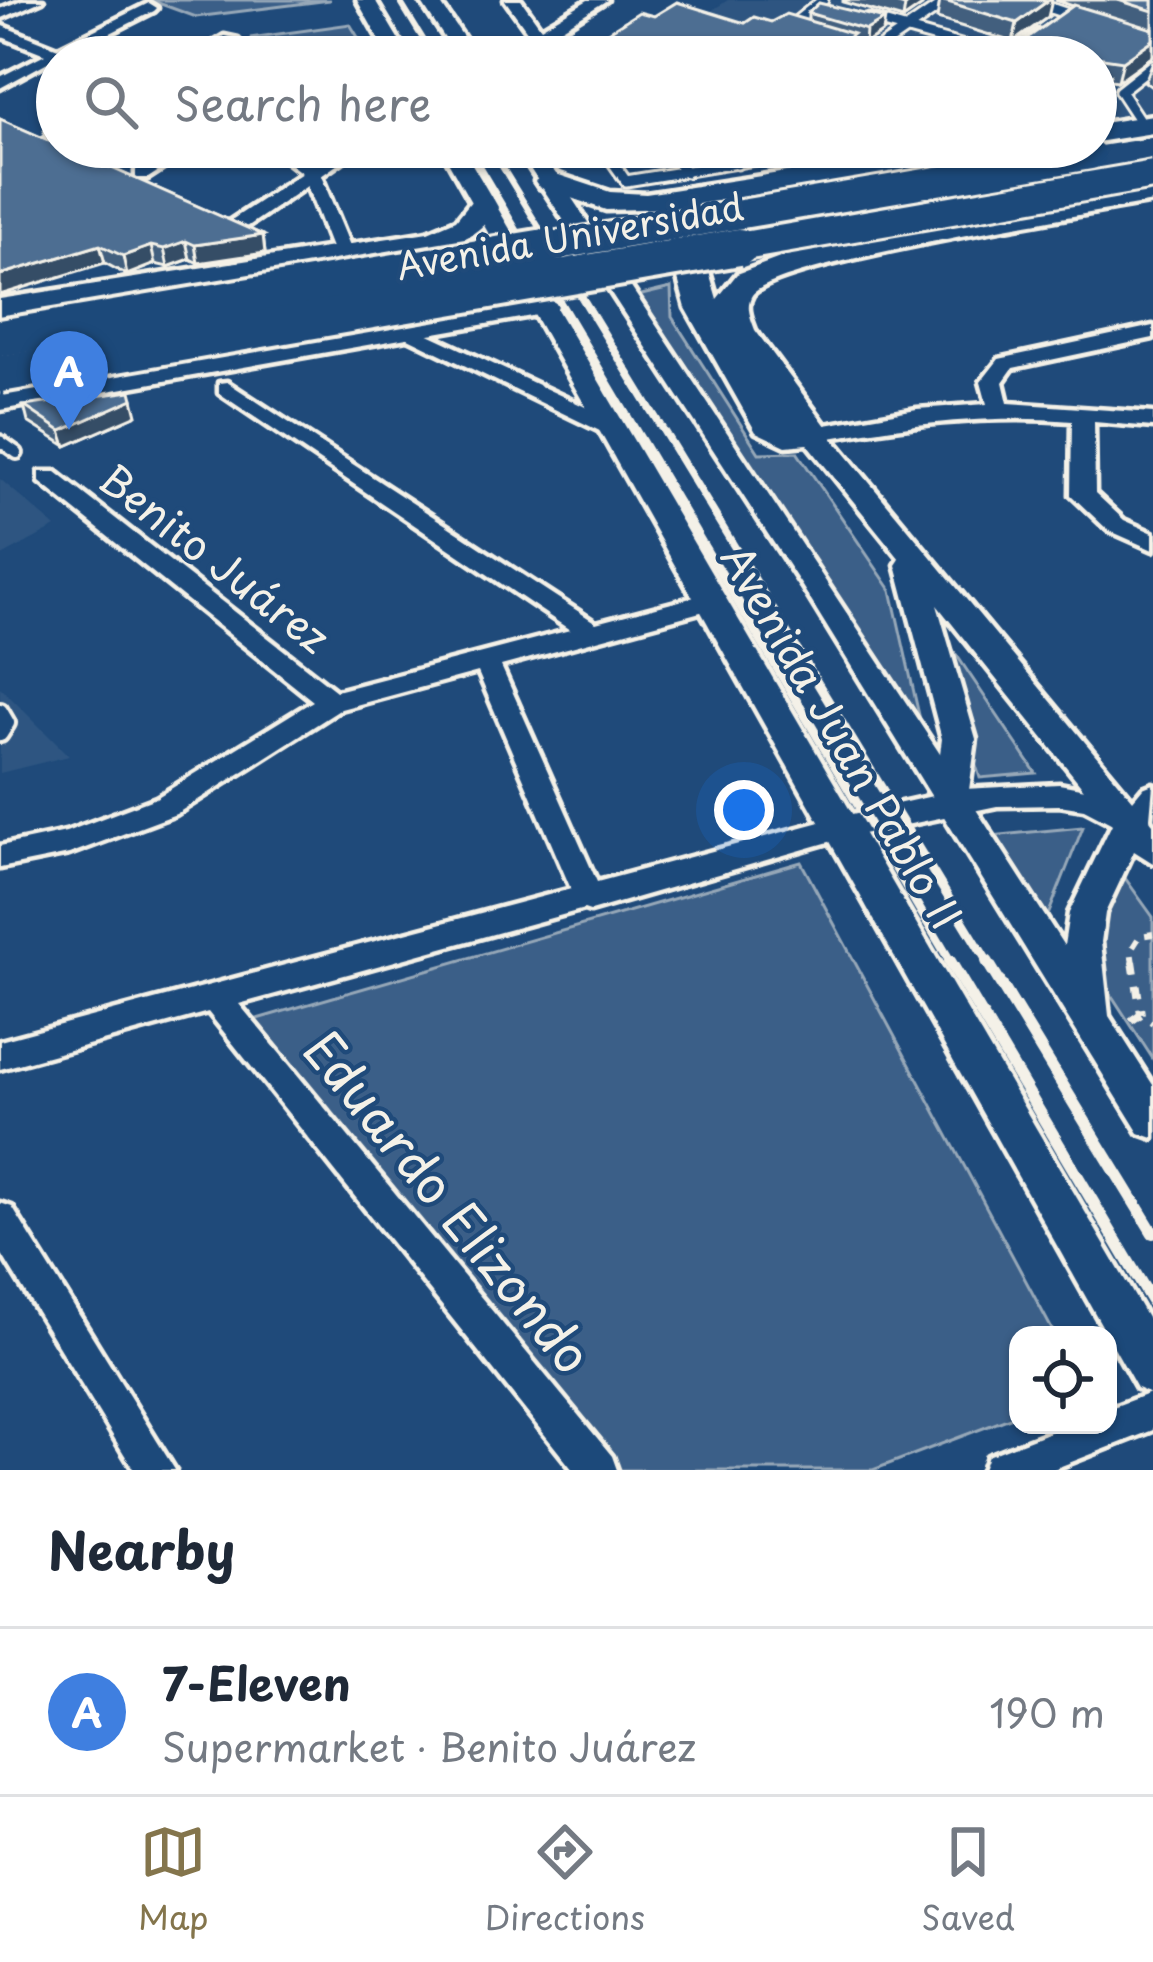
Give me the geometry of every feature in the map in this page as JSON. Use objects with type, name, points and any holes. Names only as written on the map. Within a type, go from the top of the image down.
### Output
[{"type":"highway","points":[[1117,132],[1150,131]]},
{"type":"highway","name":"Avenida Universidad","points":[[1117,137],[1150,131]]},
{"type":"highway","points":[[550,181],[626,203],[699,182],[794,168]]},
{"type":"highway","name":"Avenida Universidad","points":[[0,338],[944,168]]},
{"type":"highway","points":[[750,174],[736,222],[770,250],[807,259]]},
{"type":"highway","name":"Avenida Universidad","points":[[0,374],[1153,175]]},
{"type":"highway","points":[[699,182],[680,224],[703,308],[770,424],[786,435],[814,434]]},
{"type":"highway","points":[[814,434],[738,331],[731,310],[735,293],[749,280],[807,259],[1153,193]]},
{"type":"highway","points":[[0,310],[448,237],[467,227],[483,207]]},
{"type":"highway","points":[[292,262],[321,267],[359,291],[364,308],[359,326],[343,343]]},
{"type":"highway","points":[[0,399],[343,343],[542,304]]},
{"type":"street","points":[[0,14],[34,0]]},
{"type":"street","points":[[366,0],[387,36]]},
{"type":"street","points":[[430,0],[453,36]]},
{"type":"street","points":[[513,0],[538,35],[599,0]]},
{"type":"street","points":[[97,36],[149,8]]},
{"type":"street","points":[[0,30],[36,45]]},
{"type":"street","points":[[0,83],[36,67]]},
{"type":"street","points":[[142,174],[152,168]]},
{"type":"street","points":[[307,168],[344,254]]},
{"type":"street","points":[[237,225],[319,168]]},
{"type":"street","name":"Avenida Juan Pablo II","points":[[462,168],[1153,1372]]},
{"type":"street","name":"Avenida Juan Pablo II","points":[[541,168],[814,581],[1153,1120]]},
{"type":"street","points":[[409,331],[614,429]]},
{"type":"street","points":[[999,409],[992,382],[1006,363],[1153,332]]},
{"type":"street","points":[[227,388],[592,632]]},
{"type":"street","points":[[1148,825],[907,551],[814,434],[917,416],[999,409],[1153,420]]},
{"type":"street","points":[[1083,413],[1083,495],[1116,525],[1153,542]]},
{"type":"street","name":"Benito Juárez","points":[[48,477],[332,702]]},
{"type":"street","points":[[907,551],[959,739],[950,802]]},
{"type":"street","points":[[0,857],[69,843],[166,806],[332,702],[710,602]]},
{"type":"street","points":[[486,661],[590,899]]},
{"type":"street","points":[[0,1055],[950,802],[1071,796],[1148,825]]},
{"type":"street","points":[[1094,1027],[1082,942],[1087,913],[1148,825]]},
{"type":"street","name":"Eduardo Elizondo","points":[[217,1000],[598,1470]]},
{"type":"street","points":[[0,1219],[156,1470]]},
{"type":"street","points":[[1002,1470],[1153,1411]]},
{"type":"lane","points":[[926,0],[946,2]]},
{"type":"lane","points":[[1027,0],[1089,21]]},
{"type":"lane","points":[[795,34],[789,27],[820,2],[840,10]]},
{"type":"lane","points":[[896,36],[946,2]]},
{"type":"lane","points":[[1036,36],[1068,14]]},
{"type":"lane","points":[[862,16],[931,36]]},
{"type":"lane","points":[[1120,91],[1153,65]]},
{"type":"lane","points":[[1117,90],[1150,131]]},
{"type":"lane","points":[[617,168],[626,181],[699,182]]},
{"type":"lane","points":[[685,168],[699,182]]},
{"type":"lane","points":[[744,168],[750,174],[770,168]]},
{"type":"lane","points":[[0,441],[17,454]]},
{"type":"lane","points":[[0,710],[8,723],[0,734]]},
{"type":"path","points":[[1142,1014],[1131,950],[1141,936],[1153,934]]},
{"type":"shaded area","points":[[150,0],[330,0],[196,17]]},
{"type":"shaded area","points":[[728,0],[1062,0],[1153,24],[1153,111],[1117,116],[1117,36],[735,36],[692,23]]},
{"type":"shaded area","points":[[350,24],[357,36],[264,36]]},
{"type":"shaded area","points":[[671,288],[672,317],[759,453],[797,452],[891,590],[923,733],[629,298]]},
{"type":"shaded area","points":[[0,479],[56,527],[0,557]]},
{"type":"shaded area","points":[[927,611],[1036,773],[980,778]]},
{"type":"shaded area","points":[[0,687],[69,756],[0,773]]},
{"type":"shaded area","points":[[1083,827],[1045,923],[991,836]]},
{"type":"shaded area","points":[[801,862],[1050,1326],[1009,1326],[1009,1418],[873,1470],[619,1470],[243,1023]]},
{"type":"shaded area","points":[[1120,871],[1153,917],[1153,1059],[1084,953]]},
{"type":"building","points":[[941,0],[1049,0],[1017,23]]},
{"type":"building","points":[[1118,0],[1153,0],[1153,11]]},
{"type":"building","points":[[677,2],[745,23],[754,17],[771,22],[786,14],[853,34],[601,36],[639,12],[654,16]]},
{"type":"building","points":[[819,3],[885,19],[866,30],[808,13]]},
{"type":"building","points":[[1074,5],[1153,29],[1153,40],[1123,61],[1117,60],[1117,36],[1030,36]]},
{"type":"building","points":[[0,119],[36,135],[36,168],[111,168],[263,235],[195,245],[186,241],[164,249],[151,246],[123,256],[100,245],[0,275]]},
{"type":"building","points":[[131,391],[133,399],[61,431],[24,406]]},
{"type":"railway","points":[[399,0],[421,36]]},
{"type":"railway","points":[[650,250],[1153,164]]},
{"type":"railway","points":[[480,168],[529,250]]},
{"type":"railway","points":[[503,168],[553,250]]},
{"type":"railway","points":[[527,247],[540,269]]},
{"type":"railway","points":[[551,247],[562,265]]},
{"type":"railway","points":[[562,265],[668,247]]},
{"type":"railway","points":[[540,269],[562,265]]},
{"type":"railway","points":[[562,265],[745,564]]},
{"type":"railway","points":[[0,360],[540,269]]},
{"type":"railway","points":[[540,269],[715,564]]},
{"type":"railway","points":[[714,561],[952,964]]},
{"type":"railway","points":[[743,561],[989,964]]},
{"type":"railway","points":[[950,961],[1153,1303]]},
{"type":"railway","points":[[987,961],[1153,1233]]},
{"type":"place","name":"7-Eleven","points":[[69,430]]}]
